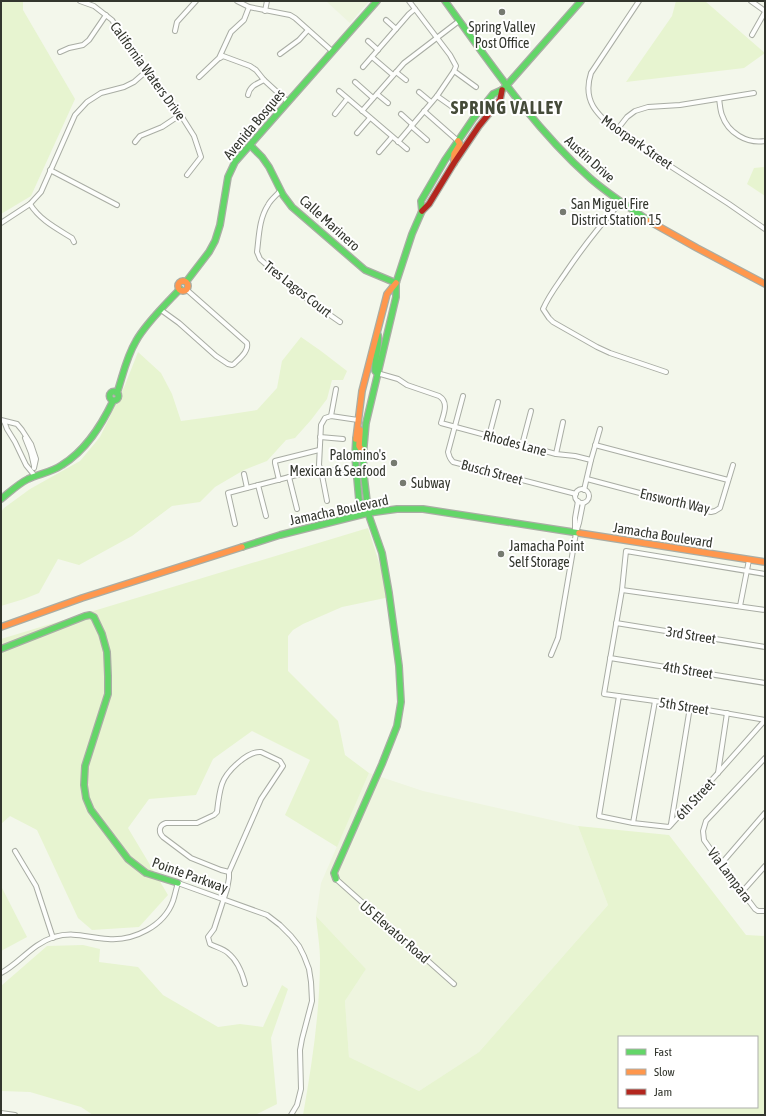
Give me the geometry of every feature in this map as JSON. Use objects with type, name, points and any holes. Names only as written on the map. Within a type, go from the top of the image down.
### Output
[{"type":"main road","name":"Avenida Bosques","points":[[186,282],[209,252],[215,241],[220,225],[228,177],[235,162],[377,1]]},
{"type":"main road","name":"Austin Drive","points":[[445,1],[537,124],[562,152],[592,179],[621,202],[650,221],[765,284]]},
{"type":"main road","points":[[422,211],[421,201],[445,160],[473,119],[493,94],[502,90],[507,85],[581,1]]},
{"type":"main road","points":[[368,513],[363,452],[366,423],[396,298],[396,283],[412,234],[422,211],[429,204],[479,126],[500,100],[502,90]]},
{"type":"main road","points":[[454,163],[454,154],[460,147],[458,141]]},
{"type":"main road","name":"Calle Marinero","points":[[250,145],[269,166],[283,195],[292,207],[365,270],[396,283]]},
{"type":"main road","points":[[1,500],[23,482],[61,466],[76,455],[94,434],[113,401],[117,400],[119,396],[117,393],[124,367],[136,340],[148,324],[180,289],[180,283],[186,282],[188,285],[187,290],[183,291],[180,289]]},
{"type":"main road","points":[[336,879],[334,873],[397,726],[401,702],[399,666],[382,553],[368,513],[359,500],[354,456],[362,391],[387,294],[396,283]]},
{"type":"main road","points":[[377,373],[374,371],[374,365],[380,343],[378,332]]},
{"type":"main road","points":[[358,420],[360,425],[359,446],[363,452]]},
{"type":"main road","name":"Jamacha Boulevard","points":[[1,627],[82,598],[280,535],[368,513],[397,509],[422,509],[765,562]]},
{"type":"main road","name":"Pointe Parkway","points":[[1,649],[85,616],[90,615],[94,617],[102,634],[107,652],[108,694],[85,766],[84,785],[86,798],[91,810],[128,860],[146,873],[178,883]]},
{"type":"street","name":"California Waters Drive","points":[[80,1],[94,6],[112,20],[146,71],[180,115],[194,136],[201,157],[187,175]]},
{"type":"street","points":[[175,31],[177,22],[196,1]]},
{"type":"street","points":[[238,1],[249,7],[290,15],[332,51]]},
{"type":"street","points":[[265,11],[267,1]]},
{"type":"street","points":[[398,142],[437,96],[456,66],[450,55],[409,1]]},
{"type":"street","name":"Moorpark Street","points":[[638,1],[591,73],[589,82],[589,96],[594,109],[600,117],[616,131],[765,229]]},
{"type":"street","points":[[751,1],[765,12],[752,35]]},
{"type":"street","points":[[199,77],[220,58],[231,32],[244,20],[249,7]]},
{"type":"street","points":[[363,67],[415,9]]},
{"type":"street","points":[[60,52],[69,48],[83,45],[89,40],[106,15]]},
{"type":"street","points":[[386,20],[396,29]]},
{"type":"street","points":[[362,111],[404,63],[459,20]]},
{"type":"street","points":[[280,54],[299,40],[308,30]]},
{"type":"street","points":[[368,41],[378,50]]},
{"type":"street","points":[[220,58],[223,56],[250,66],[256,70],[264,80],[288,102]]},
{"type":"street","points":[[372,57],[406,80]]},
{"type":"street","points":[[1,223],[30,204],[40,192],[75,115],[87,102],[101,93],[124,87],[134,82],[146,71]]},
{"type":"street","points":[[454,71],[476,87]]},
{"type":"street","points":[[248,95],[249,90],[253,86],[264,80]]},
{"type":"street","points":[[355,82],[373,98]]},
{"type":"street","points":[[339,91],[407,149]]},
{"type":"street","points":[[419,92],[431,102]]},
{"type":"street","points":[[616,131],[627,117],[635,111],[648,107],[669,106],[754,93]]},
{"type":"street","points":[[377,94],[388,103]]},
{"type":"street","points":[[437,96],[454,108]]},
{"type":"street","points":[[335,114],[347,99]]},
{"type":"street","points":[[719,99],[722,116],[730,129],[741,138],[750,141],[765,141]]},
{"type":"street","points":[[424,111],[458,141]]},
{"type":"street","points":[[401,114],[427,140]]},
{"type":"street","points":[[135,142],[140,136],[162,127],[180,115]]},
{"type":"street","points":[[357,133],[370,118]]},
{"type":"street","points":[[379,152],[392,137]]},
{"type":"street","points":[[50,170],[118,205]]},
{"type":"street","name":"Tres Lagos Court","points":[[281,190],[268,204],[262,217],[257,252],[258,256],[300,294],[340,322]]},
{"type":"street","points":[[621,202],[597,229],[579,253],[548,298],[543,309],[548,318],[553,322],[597,347],[610,353],[666,372]]},
{"type":"street","points":[[30,204],[44,220],[72,238],[74,242]]},
{"type":"street","points":[[161,310],[216,356],[228,364],[234,364],[247,350],[247,343],[187,290]]},
{"type":"street","name":"Rhodes Lane","points":[[377,373],[398,379],[407,385],[443,398],[445,402],[441,422],[556,454],[575,456],[591,460]]},
{"type":"street","points":[[331,416],[336,389]]},
{"type":"street","name":"Busch Street","points":[[463,396],[454,426],[448,457],[454,462],[576,494]]},
{"type":"street","points":[[489,436],[498,402]]},
{"type":"street","points":[[522,445],[531,410]]},
{"type":"street","points":[[327,501],[321,470],[318,465],[321,425],[325,418],[331,416],[358,420]]},
{"type":"street","points":[[2,422],[16,442],[26,464],[35,476]]},
{"type":"street","points":[[2,422],[17,424],[22,430],[31,453],[35,476]]},
{"type":"street","points":[[556,454],[563,422]]},
{"type":"street","points":[[584,490],[600,429]]},
{"type":"street","points":[[320,437],[343,439]]},
{"type":"street","points":[[595,445],[728,480]]},
{"type":"street","points":[[279,480],[275,461],[320,450]]},
{"type":"street","name":"Ensworth Way","points":[[586,479],[710,512],[720,508],[733,465]]},
{"type":"street","points":[[235,524],[228,493],[316,470],[344,470]]},
{"type":"street","points":[[244,474],[247,488]]},
{"type":"street","points":[[289,477],[297,509]]},
{"type":"street","points":[[258,485],[266,516]]},
{"type":"street","points":[[576,533],[575,518],[578,501],[575,497],[579,490],[584,490]]},
{"type":"street","points":[[551,655],[558,638],[576,533],[583,503],[588,500],[589,496],[584,490]]},
{"type":"street","points":[[578,501],[583,503]]},
{"type":"street","points":[[610,658],[622,590],[626,551],[765,574]]},
{"type":"street","points":[[740,606],[749,560]]},
{"type":"street","points":[[622,590],[765,610]]},
{"type":"street","name":"3rd Street","points":[[616,623],[765,647]]},
{"type":"street","name":"4th Street","points":[[610,658],[765,683]]},
{"type":"street","name":"5th Street","points":[[610,658],[604,694],[655,701],[765,720]]},
{"type":"street","name":"6th Street","points":[[619,696],[599,816],[634,823],[669,827],[765,720]]},
{"type":"street","points":[[634,823],[655,701]]},
{"type":"street","points":[[671,824],[690,707]]},
{"type":"street","points":[[718,773],[727,713]]},
{"type":"street","points":[[229,872],[191,858],[161,836],[160,828],[166,823],[197,823],[217,812],[222,785],[229,772],[248,756],[257,751],[280,761],[283,766],[261,799],[229,872],[227,889],[214,929],[208,937],[210,944],[228,952],[237,963],[242,971],[245,984]]},
{"type":"street","name":"Via Lampara","points":[[765,758],[706,821],[703,831],[704,840],[755,909],[765,912]]},
{"type":"street","points":[[721,864],[765,813]]},
{"type":"street","points":[[14,851],[36,886],[53,938]]},
{"type":"street","points":[[742,892],[765,866]]},
{"type":"street","name":"US Elevator Road","points":[[336,879],[454,984]]},
{"type":"street","points":[[1,973],[10,968],[34,947],[53,938],[73,934],[114,939],[127,938],[140,934],[156,923],[166,913],[173,902],[178,883]]},
{"type":"street","name":"Pointe Parkway","points":[[178,883],[262,913],[283,928],[302,951],[307,962],[311,982],[312,1001],[300,1050],[300,1090],[297,1105],[291,1115]]},
{"type":"street","points":[[2,1114],[15,1115]]},
{"type":"shaded area","points":[[1,1],[23,1],[23,10],[75,99],[31,196],[1,214]]},
{"type":"shaded area","points":[[326,1],[369,1],[350,23]]},
{"type":"shaded area","points":[[676,1],[705,1],[765,53],[744,68],[626,82],[672,16]]},
{"type":"shaded area","points":[[765,167],[765,196],[747,184],[754,168]]},
{"type":"shaded area","points":[[301,337],[347,371],[343,380],[332,380],[327,399],[295,438],[286,440],[267,461],[244,470],[215,487],[200,502],[172,506],[132,536],[79,565],[58,559],[39,593],[1,606],[1,512],[4,508],[30,489],[80,461],[100,437],[125,385],[138,352],[161,373],[172,394],[181,421],[257,410],[277,388],[282,361]]},
{"type":"shaded area","points":[[368,528],[390,597],[342,607],[303,624],[293,630],[288,636],[288,671],[338,721],[345,755],[369,773],[337,847],[285,815],[310,760],[252,731],[213,759],[196,795],[149,799],[128,828],[168,895],[139,927],[92,930],[78,918],[37,830],[10,816],[1,824],[1,639]]},
{"type":"shaded area","points":[[369,773],[423,791],[578,826],[608,905],[479,1052],[419,1091],[349,1057],[345,1001],[366,969],[316,916],[321,883]]},
{"type":"shaded area","points":[[578,826],[669,835],[746,935],[765,936],[765,1115],[303,1115],[319,999],[320,954],[316,916],[366,969],[345,1001],[349,1057],[419,1091],[479,1052],[608,905]]},
{"type":"shaded area","points":[[1,886],[27,937],[1,951]]},
{"type":"shaded area","points":[[83,945],[100,949],[99,962],[138,967],[163,995],[218,1027],[240,1024],[263,1027],[282,985],[288,989],[271,1038],[277,1104],[255,1115],[93,1115],[81,1107],[30,1092],[1,1091],[1,986],[47,946]]},
{"type":"traffic: fast","points":[[186,282],[209,252],[215,241],[220,225],[228,177],[235,162],[377,1]]},
{"type":"traffic: fast","points":[[445,1],[513,94],[550,138],[597,184],[649,221]]},
{"type":"traffic: fast","points":[[368,510],[363,456],[366,423],[396,297],[396,283],[412,234],[422,211],[421,201],[445,160],[473,119],[493,94],[502,90],[507,85],[581,1]]},
{"type":"traffic: fast","points":[[250,145],[262,157],[269,167],[283,195],[292,207],[365,270],[396,283]]},
{"type":"traffic: fast","points":[[117,393],[127,360],[140,334],[180,289]]},
{"type":"traffic: fast","points":[[377,373],[375,371],[375,366],[378,335]]},
{"type":"traffic: fast","points":[[112,392],[116,392],[118,396],[116,400],[112,400],[110,398],[110,394],[112,392]]},
{"type":"traffic: fast","points":[[1,499],[24,481],[50,471],[71,459],[92,437],[113,401]]},
{"type":"traffic: fast","points":[[336,879],[334,873],[397,726],[401,702],[399,666],[382,553],[368,513],[359,500],[355,456],[356,439]]},
{"type":"traffic: fast","points":[[242,547],[280,535],[368,513],[397,509],[423,509],[579,533]]},
{"type":"traffic: fast","points":[[1,649],[85,616],[90,615],[94,617],[102,634],[107,652],[108,694],[85,766],[84,785],[86,798],[91,810],[128,859],[146,873],[178,883]]},
{"type":"traffic: slow","points":[[454,163],[454,154],[460,144],[458,141]]},
{"type":"traffic: slow","points":[[649,221],[765,284]]},
{"type":"traffic: slow","points":[[183,281],[188,286],[183,291],[178,286],[183,281]]},
{"type":"traffic: slow","points":[[356,439],[362,391],[387,294],[396,283]]},
{"type":"traffic: slow","points":[[360,430],[359,446],[363,452]]},
{"type":"traffic: slow","points":[[579,533],[765,562]]},
{"type":"traffic: slow","points":[[1,627],[82,598],[242,547]]},
{"type":"traffic: jam","points":[[422,211],[429,204],[479,126],[500,100],[502,90]]},
{"type":"place","name":"Spring Valley Post Office","points":[[502,12]]},
{"type":"place","name":"San Miguel Fire District Station 15","points":[[563,212]]},
{"type":"place","name":"Palomino's Mexican & Seafood","points":[[394,463]]},
{"type":"place","name":"Subway","points":[[403,483]]},
{"type":"place","name":"Jamacha Point Self Storage","points":[[501,554]]},
{"type":"district","name":"SPRING VALLEY","points":[[507,107]]}]
